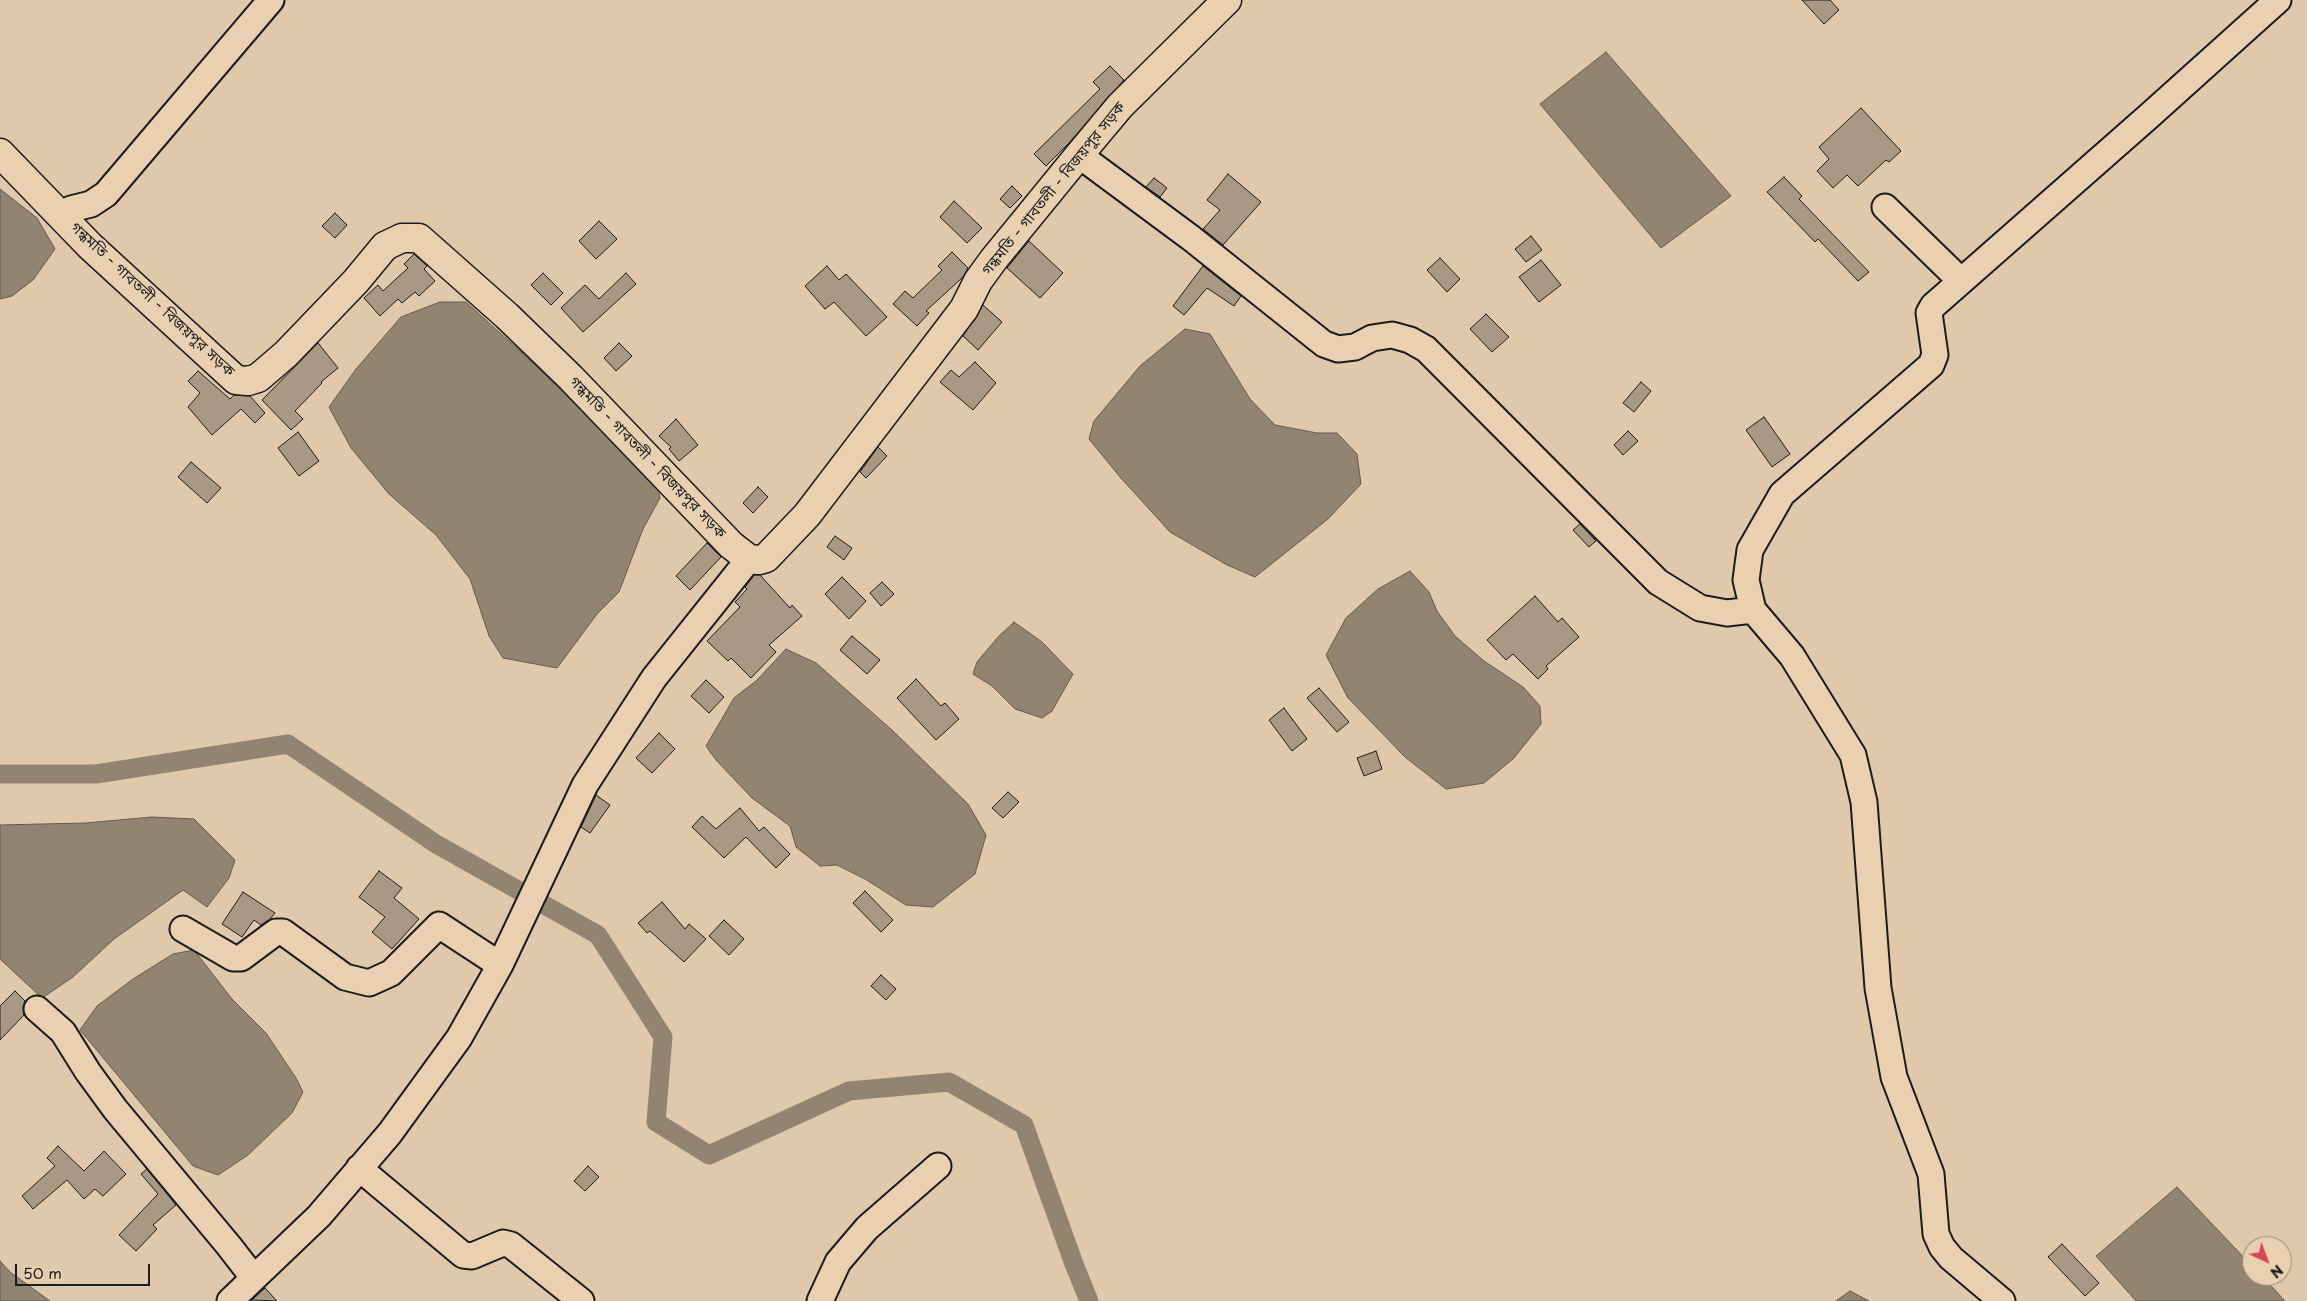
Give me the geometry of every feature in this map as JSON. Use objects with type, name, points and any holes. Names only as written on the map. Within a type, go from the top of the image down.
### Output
[{"type":"main road","name":"গন্ধমতি - গাবতলী - বিজয়পুর সড়ক","points":[[0,153],[90,246],[236,380],[248,381],[258,378],[286,354],[356,281],[384,246],[402,238],[419,238],[507,316],[571,378],[731,545],[749,559],[759,560],[766,558],[807,515],[964,309],[978,281],[994,259],[1078,155],[1120,106],[1227,0]]},
{"type":"street","points":[[63,216],[71,210],[91,204],[106,194],[271,0]]},
{"type":"street","points":[[2002,1301],[1951,1258],[1942,1247],[1936,1234],[1931,1174],[1894,1077],[1878,988],[1864,802],[1853,755],[1792,656],[1753,610],[1746,580],[1750,550],[1782,494],[1932,365],[1935,356],[1929,313],[1933,306],[1960,280],[2149,116],[2278,0]]},
{"type":"street","points":[[1078,155],[1191,238],[1324,344],[1338,349],[1355,347],[1372,338],[1392,335],[1410,340],[1426,349],[1658,582],[1700,608],[1727,613],[1753,610]]},
{"type":"street","points":[[1885,207],[1960,280]]},
{"type":"street","points":[[230,1301],[252,1277],[319,1216],[390,1133],[459,1038],[505,956],[585,785],[649,686],[749,559]]},
{"type":"street","points":[[183,929],[233,958],[241,958],[276,932],[283,932],[345,977],[369,983],[391,973],[438,924],[505,956]]},
{"type":"street","points":[[37,1009],[63,1032],[88,1072],[115,1109],[230,1246],[252,1277]]},
{"type":"street","points":[[820,1301],[838,1262],[867,1228],[938,1166]]},
{"type":"street","points":[[359,1168],[463,1255],[472,1256],[503,1243],[511,1245],[581,1301]]},
{"type":"shaded area","points":[[1606,52],[1731,196],[1661,248],[1540,104]]},
{"type":"shaded area","points":[[0,189],[37,218],[55,249],[33,280],[12,296],[0,299]]},
{"type":"shaded area","points":[[440,302],[466,302],[533,363],[657,484],[660,498],[643,529],[619,592],[597,614],[557,668],[503,658],[489,636],[470,579],[436,535],[389,494],[351,448],[329,407],[356,369],[401,317]]},
{"type":"shaded area","points":[[1185,329],[1210,334],[1250,399],[1275,425],[1317,433],[1337,433],[1357,454],[1361,484],[1328,519],[1255,577],[1227,565],[1170,532],[1120,477],[1089,439],[1094,421],[1140,366]]},
{"type":"shaded area","points":[[1410,571],[1429,592],[1437,611],[1455,636],[1484,661],[1523,687],[1540,706],[1541,724],[1514,758],[1484,783],[1446,789],[1405,757],[1348,698],[1326,655],[1346,618],[1378,589]]},
{"type":"shaded area","points":[[1014,622],[1042,642],[1073,674],[1052,711],[1042,718],[1015,709],[992,686],[973,674],[977,662],[998,637]]},
{"type":"shaded area","points":[[786,649],[816,663],[893,731],[968,804],[986,835],[975,874],[933,907],[906,905],[865,879],[837,865],[820,866],[796,847],[790,826],[752,798],[716,760],[706,746],[734,698],[757,680]]},
{"type":"shaded area","points":[[152,817],[194,819],[235,860],[229,878],[207,907],[183,890],[114,939],[73,977],[42,998],[0,959],[0,825],[86,823]]},
{"type":"shaded area","points":[[194,950],[232,999],[266,1033],[296,1078],[303,1092],[292,1113],[248,1155],[218,1175],[193,1166],[80,1030],[97,1006],[133,979],[173,954]]},
{"type":"shaded area","points":[[2177,1187],[2242,1255],[2242,1286],[2271,1286],[2285,1301],[2136,1301],[2096,1256]]},
{"type":"shaded area","points":[[0,1261],[10,1272],[50,1301],[0,1301]]},
{"type":"shaded area","points":[[1850,1291],[1869,1301],[1836,1301]]},
{"type":"building","points":[[1802,0],[1830,0],[1839,10],[1824,24]]},
{"type":"building","points":[[1110,66],[1124,80],[1069,143],[1046,166],[1034,154],[1100,89],[1093,82]]},
{"type":"building","points":[[1861,108],[1901,151],[1889,162],[1886,160],[1858,186],[1847,175],[1833,188],[1817,171],[1829,159],[1819,147]]},
{"type":"building","points":[[1228,174],[1261,202],[1223,245],[1203,229],[1220,210],[1207,200]]},
{"type":"building","points":[[1784,177],[1802,196],[1799,199],[1869,272],[1858,281],[1818,239],[1815,242],[1767,192]]},
{"type":"building","points":[[1154,178],[1167,188],[1160,197],[1146,187]]},
{"type":"building","points":[[1012,186],[1022,196],[1010,208],[1000,199]]},
{"type":"building","points":[[954,201],[982,228],[967,243],[940,217]]},
{"type":"building","points":[[335,213],[347,225],[335,238],[322,226]]},
{"type":"building","points":[[599,221],[617,239],[596,259],[579,241]]},
{"type":"building","points":[[1531,236],[1542,250],[1526,262],[1515,249]]},
{"type":"building","points":[[1029,241],[1063,273],[1040,298],[1007,268]]},
{"type":"building","points":[[952,252],[968,268],[963,277],[926,311],[929,313],[917,326],[893,304],[905,291],[913,298],[942,270],[938,266]]},
{"type":"building","points":[[414,254],[427,266],[424,269],[435,281],[419,296],[415,292],[402,303],[398,299],[380,316],[364,298],[378,285],[383,291],[408,268],[404,264]]},
{"type":"building","points":[[1440,258],[1460,279],[1447,292],[1427,270]]},
{"type":"building","points":[[1541,260],[1561,285],[1539,302],[1519,277]]},
{"type":"building","points":[[827,266],[839,280],[846,274],[887,317],[866,336],[834,302],[825,309],[805,286]]},
{"type":"building","points":[[1203,266],[1241,296],[1234,306],[1207,288],[1184,315],[1173,306]]},
{"type":"building","points":[[543,273],[563,293],[551,305],[531,285]]},
{"type":"building","points":[[626,273],[636,284],[583,332],[561,308],[585,285],[599,299]]},
{"type":"building","points":[[983,305],[1002,322],[978,350],[963,336]]},
{"type":"building","points":[[1486,314],[1509,337],[1492,352],[1470,329]]},
{"type":"building","points":[[318,343],[338,368],[321,382],[295,411],[303,419],[291,430],[262,400]]},
{"type":"building","points":[[619,343],[632,356],[616,371],[604,358]]},
{"type":"building","points":[[975,362],[996,383],[973,410],[940,382],[951,370],[959,377]]},
{"type":"building","points":[[198,371],[230,399],[234,395],[250,396],[265,413],[255,423],[241,409],[212,435],[188,407],[200,393],[188,381]]},
{"type":"building","points":[[1641,382],[1651,391],[1634,412],[1623,403]]},
{"type":"building","points":[[1764,417],[1790,454],[1772,467],[1746,430]]},
{"type":"building","points":[[676,419],[698,445],[679,461],[669,449],[671,447],[659,436]]},
{"type":"building","points":[[1628,431],[1638,441],[1623,455],[1614,445]]},
{"type":"building","points":[[298,432],[319,461],[299,476],[278,448]]},
{"type":"building","points":[[878,447],[887,456],[866,478],[860,472]]},
{"type":"building","points":[[191,462],[221,488],[207,503],[178,477]]},
{"type":"building","points":[[758,487],[768,497],[753,513],[743,503]]},
{"type":"building","points":[[1580,524],[1596,541],[1589,547],[1573,530]]},
{"type":"building","points":[[835,536],[852,548],[844,560],[827,547]]},
{"type":"building","points":[[707,543],[721,557],[690,590],[676,576]]},
{"type":"building","points":[[754,575],[760,575],[790,608],[792,605],[802,616],[769,645],[776,652],[751,678],[731,658],[728,661],[707,641],[740,607],[735,602],[747,589],[745,587]]},
{"type":"building","points":[[842,577],[866,601],[849,619],[825,594]]},
{"type":"building","points":[[882,582],[894,594],[881,606],[870,593]]},
{"type":"building","points":[[1535,596],[1558,622],[1562,618],[1579,637],[1546,666],[1548,669],[1538,679],[1513,654],[1506,660],[1487,640]]},
{"type":"building","points":[[852,636],[880,660],[867,674],[840,650]]},
{"type":"building","points":[[916,679],[941,706],[945,703],[959,719],[936,740],[897,698]]},
{"type":"building","points":[[706,680],[724,697],[709,713],[691,696]]},
{"type":"building","points":[[1319,688],[1349,722],[1337,732],[1307,698]]},
{"type":"building","points":[[1284,708],[1307,739],[1292,751],[1269,720]]},
{"type":"building","points":[[659,733],[675,749],[652,773],[636,758]]},
{"type":"building","points":[[1376,751],[1382,769],[1364,776],[1357,758]]},
{"type":"building","points":[[1008,792],[1019,802],[1003,818],[992,808]]},
{"type":"building","points":[[596,795],[610,805],[590,833],[581,827]]},
{"type":"building","points":[[740,808],[759,831],[764,827],[790,854],[776,868],[746,837],[724,858],[692,827],[702,816],[716,829]]},
{"type":"building","points":[[379,871],[402,888],[394,898],[419,919],[392,949],[372,932],[385,917],[359,897]]},
{"type":"building","points":[[865,891],[893,920],[881,932],[853,903]]},
{"type":"building","points":[[243,892],[275,913],[261,925],[254,920],[242,937],[222,924]]},
{"type":"building","points":[[662,902],[685,929],[689,924],[706,939],[684,962],[650,931],[647,933],[638,923]]},
{"type":"building","points":[[724,920],[744,939],[729,955],[709,936]]},
{"type":"building","points":[[881,975],[896,989],[886,1000],[871,986]]},
{"type":"building","points":[[15,991],[25,1001],[23,1007],[24,1015],[0,1040],[0,1006]]},
{"type":"building","points":[[58,1146],[84,1171],[104,1151],[126,1174],[103,1196],[95,1189],[84,1199],[67,1180],[33,1209],[22,1196],[55,1166],[47,1158]]},
{"type":"building","points":[[588,1166],[599,1177],[585,1191],[574,1181]]},
{"type":"building","points":[[147,1169],[176,1205],[153,1225],[157,1229],[136,1251],[119,1235],[158,1194],[141,1174]]},
{"type":"building","points":[[2062,1244],[2099,1283],[2085,1296],[2048,1257]]},
{"type":"building","points":[[265,1288],[277,1301],[252,1300]]},
{"type":"waterway","points":[[0,774],[96,774],[288,744],[436,844],[598,935],[663,1037],[656,1122],[709,1155],[849,1091],[949,1082],[1024,1125],[1089,1301]]}]
